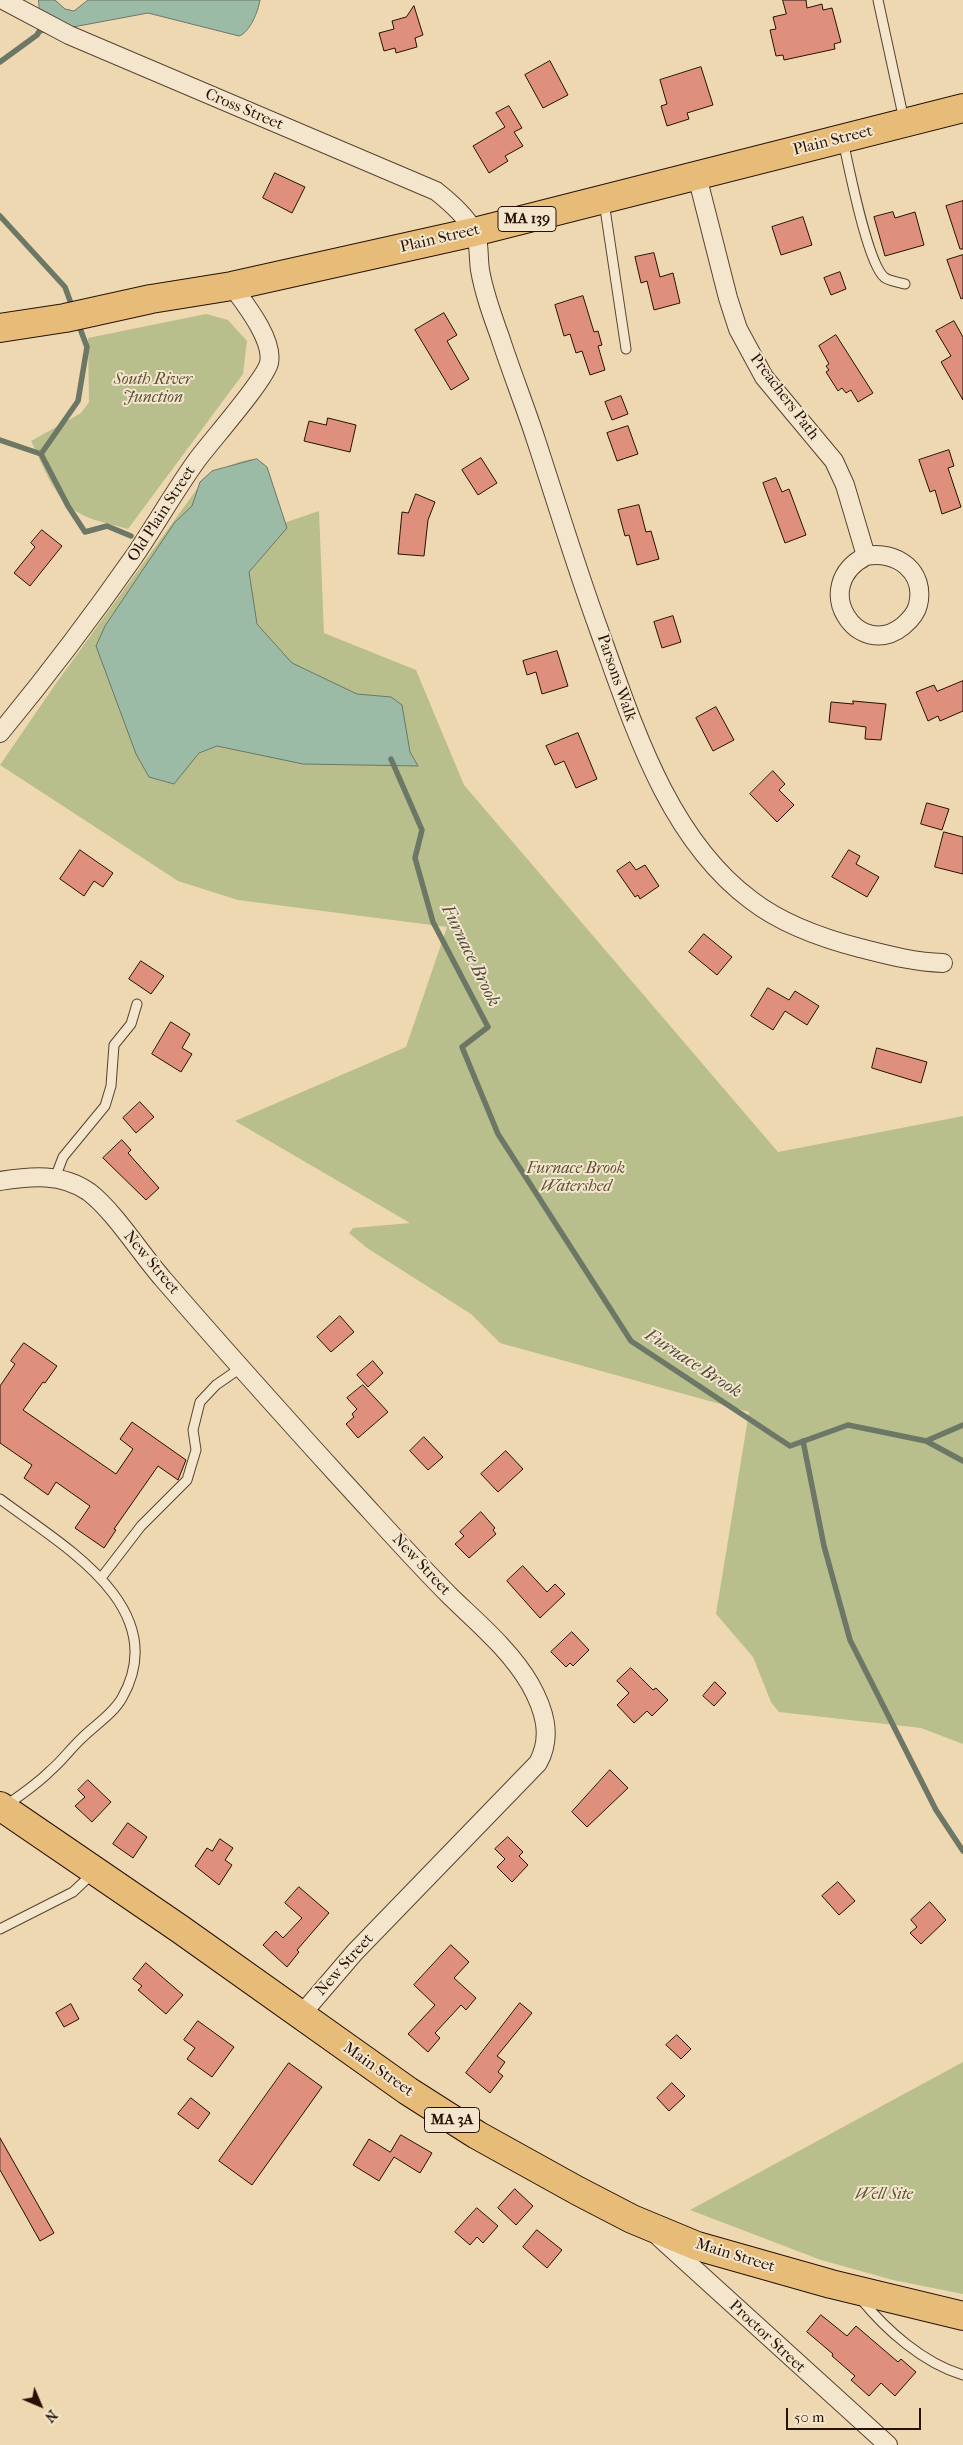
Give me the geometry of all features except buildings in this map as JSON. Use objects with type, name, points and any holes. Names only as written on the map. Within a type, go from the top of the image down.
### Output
[{"type":"main road","name":"Plain Street","points":[[0,328],[76,316],[151,299],[232,286],[474,232],[963,108]]},
{"type":"main road","name":"Main Street","points":[[1,1807],[381,2072],[478,2135],[552,2178],[648,2226],[697,2246],[854,2290],[963,2316]]},
{"type":"street","name":"Cross Street","points":[[3,0],[69,35],[436,191],[456,208],[474,232]]},
{"type":"street","name":"Preachers Path","points":[[697,176],[728,298],[738,329],[764,376],[834,461],[846,484],[866,556]]},
{"type":"street","name":"Parsons Walk","points":[[474,232],[486,296],[536,439],[576,566],[628,715],[644,753],[672,807],[692,836],[729,881],[750,900],[772,914],[794,926],[836,942],[909,961],[943,963]]},
{"type":"street","name":"Old Plain Street","points":[[0,733],[83,627],[134,557],[190,470],[259,380],[269,364],[269,352],[262,331],[232,286]]},
{"type":"street","points":[[883,554],[900,559],[913,572],[920,590],[918,606],[912,619],[895,632],[882,635],[868,634],[852,625],[841,609],[839,586],[845,572],[856,561],[866,556],[883,554]]},
{"type":"street","name":"New Street","points":[[0,1181],[28,1177],[56,1178],[78,1186],[99,1201],[155,1270],[390,1531],[449,1595],[506,1650],[541,1705],[546,1730],[544,1753],[538,1763],[355,1952],[301,2015]]},
{"type":"street","name":"Proctor Street","points":[[648,2226],[797,2364],[888,2445]]},
{"type":"lane","points":[[876,2],[905,123]]},
{"type":"lane","points":[[843,139],[851,178],[876,265],[884,278],[905,284]]},
{"type":"lane","points":[[603,200],[626,349]]},
{"type":"lane","points":[[56,1178],[63,1157],[105,1106],[111,1086],[114,1045],[131,1024],[138,1004]]},
{"type":"lane","points":[[101,1578],[141,1526],[187,1480],[196,1450],[193,1430],[200,1402],[216,1385],[242,1367]]},
{"type":"lane","points":[[0,1499],[86,1564],[101,1578],[118,1600],[129,1619],[134,1637],[135,1658],[130,1679],[122,1698],[110,1713],[47,1774],[1,1807]]},
{"type":"lane","points":[[0,1929],[73,1892],[95,1871]]},
{"type":"lane","points":[[854,2290],[879,2320],[932,2362],[946,2370],[963,2375]]},
{"type":"green space","name":"South River Junction","points":[[206,314],[228,320],[247,341],[243,374],[128,529],[95,520],[77,512],[55,490],[31,441],[81,413],[89,402],[88,338]]},
{"type":"green space","name":"Furnace Brook Watershed","points":[[251,459],[262,463],[268,469],[284,523],[319,511],[324,633],[416,670],[464,785],[778,1152],[963,1116],[963,1744],[921,1728],[779,1712],[771,1702],[753,1657],[716,1614],[749,1412],[500,1343],[471,1314],[367,1248],[349,1233],[353,1228],[410,1223],[235,1121],[406,1047],[447,927],[238,900],[178,881],[0,765],[57,682],[197,489],[205,491],[214,478],[224,469]]},
{"type":"green space","name":"Well Site","points":[[963,2062],[963,2294],[893,2280],[821,2260],[690,2210]]},
{"type":"shaded area","points":[[39,0],[55,0],[65,9],[74,11],[88,0],[260,0],[250,26],[239,36],[148,13],[41,33]]},
{"type":"shaded area","points":[[257,459],[267,467],[287,528],[249,572],[257,624],[292,663],[357,694],[391,697],[402,705],[410,752],[418,766],[303,764],[217,746],[199,753],[174,784],[149,777],[136,754],[96,646],[105,626],[175,522],[192,506],[200,482],[212,471]]},
{"type":"waterway","points":[[0,62],[37,35],[44,23]]},
{"type":"waterway","points":[[0,216],[65,287],[73,309]]},
{"type":"waterway","points":[[0,440],[41,454],[78,401],[87,347],[78,323]]},
{"type":"waterway","name":"Furnace Brook","points":[[41,454],[68,506],[85,532],[107,526],[131,536]]},
{"type":"waterway","name":"Furnace Brook","points":[[391,759],[422,830],[415,858],[433,922],[488,1027],[462,1047],[498,1134],[631,1341],[790,1446],[848,1425],[926,1441],[963,1461]]},
{"type":"waterway","points":[[926,1441],[963,1425]]},
{"type":"waterway","points":[[803,1441],[824,1546],[850,1640],[936,1810],[963,1851]]}]
